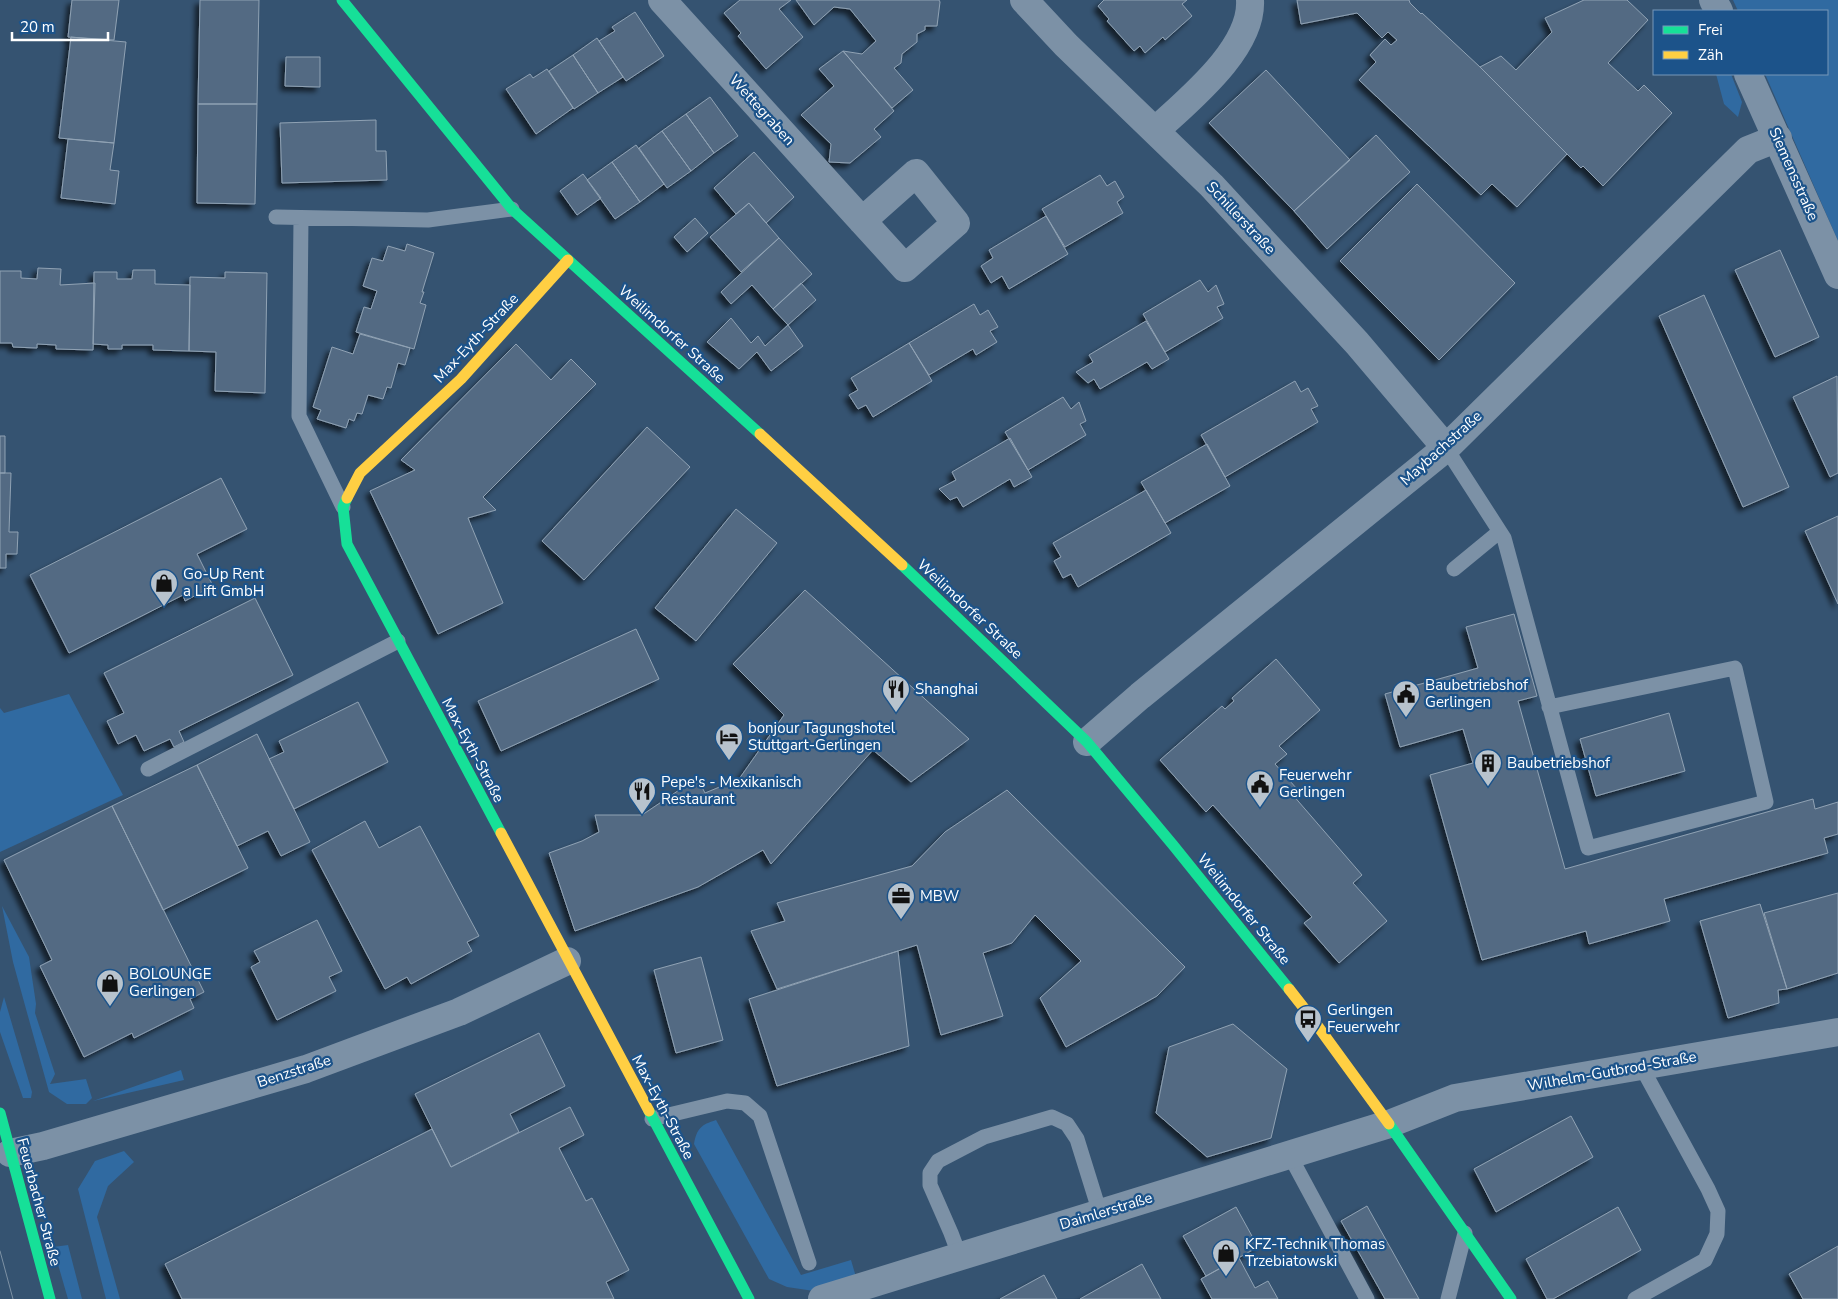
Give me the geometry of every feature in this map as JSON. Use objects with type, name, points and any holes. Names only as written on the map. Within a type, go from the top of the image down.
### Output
[{"type":"main road","name":"Weilimdorfer Straße","points":[[342,0],[512,209],[857,523],[1087,742],[1314,1021],[1389,1124],[1511,1299]]},
{"type":"main road","name":"Max-Eyth-Straße","points":[[568,260],[461,379],[360,472],[343,507],[347,544],[567,961],[749,1299]]},
{"type":"main road","name":"Feuerbacher Straße","points":[[0,1113],[50,1299]]},
{"type":"street","name":"Wettegraben","points":[[662,0],[862,221]]},
{"type":"street","name":"Schillerstraße","points":[[1024,0],[1066,45],[1212,186],[1351,336],[1446,448]]},
{"type":"street","points":[[1154,131],[1214,76],[1243,34],[1250,0]]},
{"type":"street","name":"Siemensstraße","points":[[1748,75],[1838,275]]},
{"type":"street","name":"Maybachstraße","points":[[1087,742],[1140,696],[1446,448],[1748,150],[1778,138]]},
{"type":"street","name":"Benzstraße","points":[[10,1153],[43,1146],[306,1069],[459,1012],[567,961]]},
{"type":"street","name":"Wilhelm-Gutbrod-Straße","points":[[1389,1124],[1455,1098],[1838,1032]]},
{"type":"street","name":"Daimlerstraße","points":[[822,1299],[1389,1124]]},
{"type":"lane","points":[[276,217],[428,220],[512,209]]},
{"type":"lane","points":[[301,218],[299,416],[343,507]]},
{"type":"lane","points":[[1446,448],[1504,538],[1549,706],[1588,848],[1766,802],[1735,668],[1549,706]]},
{"type":"lane","points":[[1454,569],[1499,532]]},
{"type":"lane","points":[[148,768],[398,641]]},
{"type":"lane","points":[[1634,1299],[1706,1260],[1717,1234],[1718,1211],[1641,1066]]},
{"type":"lane","points":[[652,1119],[727,1101],[745,1103],[760,1116],[809,1263]]},
{"type":"lane","points":[[960,1257],[930,1185],[930,1172],[938,1161],[984,1137],[1052,1117],[1067,1124],[1076,1139],[1100,1213]]},
{"type":"lane","points":[[1289,1154],[1367,1299]]},
{"type":"lane","points":[[1448,1299],[1465,1232]]},
{"type":"shaded area","points":[[1733,0],[1838,0],[1838,241],[1765,75],[1828,75],[1828,10],[1738,10]]},
{"type":"shaded area","points":[[1716,75],[1731,75],[1742,102],[1738,117],[1724,104]]},
{"type":"shaded area","points":[[69,694],[123,795],[0,852],[0,708],[4,713]]},
{"type":"shaded area","points":[[2,906],[29,957],[36,1004],[35,1013],[55,1074],[50,1084],[86,1079],[92,1098],[86,1104],[67,1104],[49,1092],[13,962]]},
{"type":"shaded area","points":[[4,997],[32,1092],[31,1098],[23,1098],[0,1032],[0,1012]]},
{"type":"shaded area","points":[[181,1070],[184,1080],[93,1101]]},
{"type":"shaded area","points":[[716,1120],[801,1275],[851,1260],[856,1277],[814,1291],[787,1287],[769,1279],[694,1144],[700,1128]]},
{"type":"shaded area","points":[[124,1151],[134,1162],[108,1186],[97,1217],[120,1299],[106,1299],[78,1189],[95,1161]]},
{"type":"shaded area","points":[[68,1245],[82,1299],[68,1299],[53,1247]]},
{"type":"building","points":[[72,0],[119,0],[114,40],[68,37]]},
{"type":"building","points":[[200,0],[259,0],[257,104],[198,104]]},
{"type":"building","points":[[740,0],[791,0],[779,9],[803,37],[766,69],[738,36],[741,33],[724,13]]},
{"type":"building","points":[[796,0],[939,0],[937,26],[925,26],[925,30],[917,34],[917,42],[902,54],[901,63],[894,68],[913,90],[892,108],[843,51],[862,54],[876,41],[850,9],[834,7],[814,25]]},
{"type":"building","points":[[1104,0],[1187,0],[1182,4],[1192,16],[1165,40],[1163,37],[1145,53],[1140,46],[1134,51],[1107,21],[1109,19],[1098,6]]},
{"type":"building","points":[[1297,0],[1409,0],[1421,14],[1480,67],[1567,154],[1517,207],[1492,184],[1481,195],[1359,80],[1376,62],[1370,55],[1385,39],[1391,45],[1397,40],[1388,32],[1382,38],[1357,13],[1301,24]]},
{"type":"building","points":[[1584,0],[1627,0],[1648,20],[1608,63],[1638,91],[1644,85],[1672,113],[1603,186],[1583,166],[1581,168],[1480,67],[1501,56],[1516,70],[1552,32],[1545,18]]},
{"type":"building","points":[[635,12],[664,56],[626,81],[599,41],[615,31],[612,27]]},
{"type":"building","points":[[71,37],[126,42],[114,143],[59,138]]},
{"type":"building","points":[[597,38],[623,77],[598,93],[573,55]]},
{"type":"building","points":[[843,51],[894,111],[874,129],[881,137],[850,163],[829,162],[831,144],[801,115],[834,86],[819,69]]},
{"type":"building","points":[[573,55],[598,93],[574,109],[549,71]]},
{"type":"building","points":[[286,57],[320,57],[320,87],[285,86]]},
{"type":"building","points":[[547,69],[573,108],[536,134],[506,89],[530,74],[533,78]]},
{"type":"building","points":[[1266,70],[1350,160],[1294,211],[1209,123]]},
{"type":"building","points":[[710,97],[738,136],[714,153],[686,114]]},
{"type":"building","points":[[198,104],[257,104],[255,204],[197,203]]},
{"type":"building","points":[[686,114],[714,153],[691,171],[662,131]]},
{"type":"building","points":[[376,120],[376,151],[386,151],[387,180],[282,183],[280,123]]},
{"type":"building","points":[[662,131],[691,171],[667,188],[639,148]]},
{"type":"building","points":[[1376,135],[1410,172],[1327,249],[1294,211]]},
{"type":"building","points":[[68,139],[114,143],[110,170],[119,171],[115,204],[61,198]]},
{"type":"building","points":[[636,145],[664,184],[640,202],[612,162]]},
{"type":"building","points":[[754,152],[794,197],[766,223],[749,203],[736,214],[714,188]]},
{"type":"building","points":[[612,162],[640,202],[615,219],[587,180]]},
{"type":"building","points":[[583,174],[601,198],[577,215],[560,191]]},
{"type":"building","points":[[1100,175],[1107,186],[1115,181],[1124,197],[1117,202],[1123,213],[1065,247],[1042,209]]},
{"type":"building","points":[[1417,184],[1515,283],[1439,360],[1340,261]]},
{"type":"building","points":[[749,203],[779,238],[741,272],[710,237]]},
{"type":"building","points":[[1046,216],[1068,254],[1009,289],[1002,276],[991,283],[981,266],[993,258],[989,250]]},
{"type":"building","points":[[695,218],[708,233],[687,252],[674,237]]},
{"type":"building","points":[[779,238],[812,274],[773,309],[752,285],[731,304],[721,292]]},
{"type":"building","points":[[407,244],[434,253],[422,292],[424,292],[420,303],[426,305],[414,349],[356,332],[364,307],[371,309],[377,291],[363,286],[372,258],[383,261],[388,246],[405,251]]},
{"type":"building","points":[[1780,250],[1819,337],[1775,357],[1735,270]]},
{"type":"building","points":[[38,268],[61,269],[60,285],[95,283],[93,350],[56,349],[56,345],[37,344],[37,348],[13,347],[12,343],[0,343],[0,271],[21,271],[21,278],[37,279]]},
{"type":"building","points":[[133,270],[155,270],[155,284],[190,285],[189,351],[153,350],[153,345],[122,345],[122,349],[108,349],[108,345],[93,344],[94,272],[117,272],[117,279],[132,279]]},
{"type":"building","points":[[225,272],[267,273],[265,393],[215,391],[216,352],[189,351],[190,277],[225,278]]},
{"type":"building","points":[[1200,280],[1208,292],[1216,285],[1224,304],[1217,307],[1223,318],[1165,352],[1143,314]]},
{"type":"building","points":[[801,283],[816,300],[788,325],[773,309]]},
{"type":"building","points":[[1704,295],[1789,487],[1743,507],[1659,316]]},
{"type":"building","points":[[974,304],[980,315],[988,310],[998,327],[990,331],[997,342],[976,355],[973,349],[929,375],[909,343]]},
{"type":"building","points":[[731,318],[751,343],[758,336],[765,346],[788,325],[803,346],[771,371],[757,352],[739,369],[707,342]]},
{"type":"building","points":[[1146,321],[1169,359],[1152,369],[1147,362],[1100,389],[1094,379],[1088,383],[1076,372],[1093,362],[1089,355]]},
{"type":"building","points":[[360,334],[410,348],[405,365],[398,363],[391,388],[387,387],[383,399],[368,395],[362,414],[357,413],[354,421],[349,419],[346,428],[317,419],[321,410],[313,407],[332,347],[353,354]]},
{"type":"building","points":[[909,343],[932,381],[873,417],[866,405],[858,409],[849,395],[858,390],[851,378]]},
{"type":"building","points":[[516,344],[551,380],[571,359],[596,384],[483,497],[496,510],[468,518],[503,603],[438,634],[370,491],[415,470],[401,460]]},
{"type":"building","points":[[1837,376],[1838,473],[1830,477],[1793,397]]},
{"type":"building","points":[[1295,381],[1301,392],[1308,388],[1318,406],[1311,409],[1318,422],[1225,477],[1201,435]]},
{"type":"building","points":[[1063,397],[1071,409],[1079,402],[1086,421],[1080,424],[1086,435],[1028,470],[1005,432]]},
{"type":"building","points":[[647,427],[690,467],[584,580],[542,541]]},
{"type":"building","points":[[0,436],[5,436],[5,473],[0,473]]},
{"type":"building","points":[[1010,438],[1032,477],[1014,487],[1010,479],[963,507],[957,497],[950,500],[939,489],[956,480],[952,472]]},
{"type":"building","points":[[1207,444],[1230,486],[1165,523],[1141,482]]},
{"type":"building","points":[[0,473],[11,473],[9,532],[18,532],[17,554],[6,554],[6,568],[0,568]]},
{"type":"building","points":[[221,478],[247,529],[197,554],[213,586],[185,601],[183,595],[69,653],[30,575]]},
{"type":"building","points":[[1146,490],[1171,533],[1078,587],[1071,574],[1063,578],[1054,561],[1061,557],[1053,543]]},
{"type":"building","points":[[736,509],[777,543],[696,641],[655,608]]},
{"type":"building","points":[[1838,516],[1838,604],[1805,531]]},
{"type":"building","points":[[805,590],[969,739],[911,782],[873,750],[771,864],[763,850],[698,887],[575,931],[549,853],[582,841],[599,832],[595,815],[642,815],[697,778],[705,793],[739,779],[784,715],[733,664]]},
{"type":"building","points":[[255,598],[293,675],[179,731],[184,742],[174,747],[170,739],[144,751],[136,735],[118,744],[107,721],[124,713],[104,673]]},
{"type":"building","name":"Baubetriebshof","points":[[1514,614],[1537,696],[1518,701],[1565,869],[1813,799],[1815,809],[1838,802],[1838,834],[1824,838],[1828,853],[1664,899],[1670,921],[1589,944],[1586,931],[1482,960],[1430,775],[1473,763],[1463,729],[1400,747],[1385,694],[1478,668],[1466,627]]},
{"type":"building","points":[[636,629],[659,679],[501,751],[478,701]]},
{"type":"building","name":"Feuerwehr Gerlingen","points":[[1276,659],[1320,710],[1279,746],[1287,754],[1275,764],[1297,789],[1292,794],[1362,875],[1353,883],[1387,921],[1339,963],[1304,923],[1312,917],[1213,805],[1206,812],[1160,760],[1222,706],[1225,709],[1234,701],[1232,698]]},
{"type":"building","points":[[358,702],[388,762],[294,809],[269,759],[284,752],[279,741]]},
{"type":"building","points":[[1669,713],[1685,771],[1596,796],[1580,739]]},
{"type":"building","points":[[257,734],[310,842],[281,856],[268,831],[237,846],[197,765]]},
{"type":"building","points":[[197,765],[248,868],[163,910],[112,806]]},
{"type":"building","points":[[1007,790],[1185,967],[1157,996],[1066,1047],[1040,998],[1081,961],[1035,915],[1012,943],[983,953],[1003,1016],[941,1035],[917,945],[777,989],[751,931],[785,921],[777,903],[912,866],[945,832]]},
{"type":"building","points":[[112,806],[204,992],[190,999],[194,1008],[134,1038],[132,1033],[84,1057],[40,966],[52,960],[4,860]]},
{"type":"building","points":[[365,821],[379,848],[420,826],[479,936],[467,942],[472,951],[411,984],[407,977],[385,989],[312,850]]},
{"type":"building","points":[[1838,893],[1838,973],[1787,989],[1764,913]]},
{"type":"building","points":[[1760,904],[1787,989],[1778,990],[1779,1003],[1728,1018],[1700,921]]},
{"type":"building","points":[[317,920],[342,971],[329,977],[336,991],[277,1020],[251,967],[260,962],[254,951]]},
{"type":"building","points":[[898,951],[909,1046],[777,1086],[749,999]]},
{"type":"building","points":[[701,957],[723,1040],[676,1053],[654,970]]},
{"type":"building","points":[[1233,1024],[1287,1069],[1271,1138],[1207,1157],[1156,1113],[1169,1047]]},
{"type":"building","points":[[539,1033],[565,1086],[510,1114],[519,1132],[451,1167],[415,1094]]},
{"type":"building","points":[[570,1107],[584,1135],[559,1148],[586,1201],[592,1198],[629,1270],[606,1282],[614,1299],[182,1299],[165,1264],[432,1129],[451,1167]]},
{"type":"building","points":[[1571,1116],[1593,1157],[1496,1212],[1474,1169]]},
{"type":"building","points":[[1367,1206],[1419,1299],[1385,1299],[1341,1221]]},
{"type":"building","points":[[1236,1207],[1258,1247],[1206,1276],[1183,1236]]},
{"type":"building","points":[[1618,1207],[1641,1250],[1553,1299],[1547,1299],[1526,1259]]},
{"type":"building","points":[[1838,1246],[1838,1299],[1803,1299],[1789,1274]]},
{"type":"building","name":"KFZ-Technik Thomas Trzebiatowski","points":[[1239,1258],[1255,1288],[1268,1281],[1278,1299],[1212,1299],[1201,1279]]},
{"type":"building","points":[[1142,1264],[1161,1299],[1080,1299]]},
{"type":"building","points":[[1044,1275],[1057,1299],[1000,1299]]},
{"type":"tram line","points":[[0,1251],[13,1299]]},
{"type":"traffic: fast","points":[[342,0],[512,209],[760,434]]},
{"type":"traffic: fast","points":[[347,498],[343,507],[347,544],[501,833]]},
{"type":"traffic: fast","points":[[902,565],[1087,742],[1289,989]]},
{"type":"traffic: fast","points":[[649,1111],[749,1299]]},
{"type":"traffic: fast","points":[[0,1113],[50,1299]]},
{"type":"traffic: fast","points":[[1389,1124],[1511,1299]]},
{"type":"traffic: slow","points":[[347,498],[360,473],[461,379],[568,260]]},
{"type":"traffic: slow","points":[[760,434],[902,565]]},
{"type":"traffic: slow","points":[[501,833],[649,1111]]},
{"type":"traffic: slow","points":[[1289,989],[1389,1124]]},
{"type":"place","name":"Go-Up Rent a Lift GmbH","points":[[164,607]]},
{"type":"place","name":"Shanghai","points":[[896,713]]},
{"type":"place","name":"Baubetriebshof Gerlingen","points":[[1406,718]]},
{"type":"place","name":"bonjour Tagungshotel Stuttgart-Gerlingen","points":[[729,761]]},
{"type":"place","name":"Baubetriebshof","points":[[1488,787]]},
{"type":"place","name":"Feuerwehr Gerlingen","points":[[1260,808]]},
{"type":"place","name":"Pepe's - Mexikanisch Restaurant","points":[[642,815]]},
{"type":"place","name":"MBW","points":[[901,920]]},
{"type":"place","name":"BOLOUNGE Gerlingen","points":[[110,1007]]},
{"type":"place","name":"Gerlingen Feuerwehr","points":[[1308,1043]]},
{"type":"place","name":"KFZ-Technik Thomas Trzebiatowski","points":[[1226,1277]]}]
